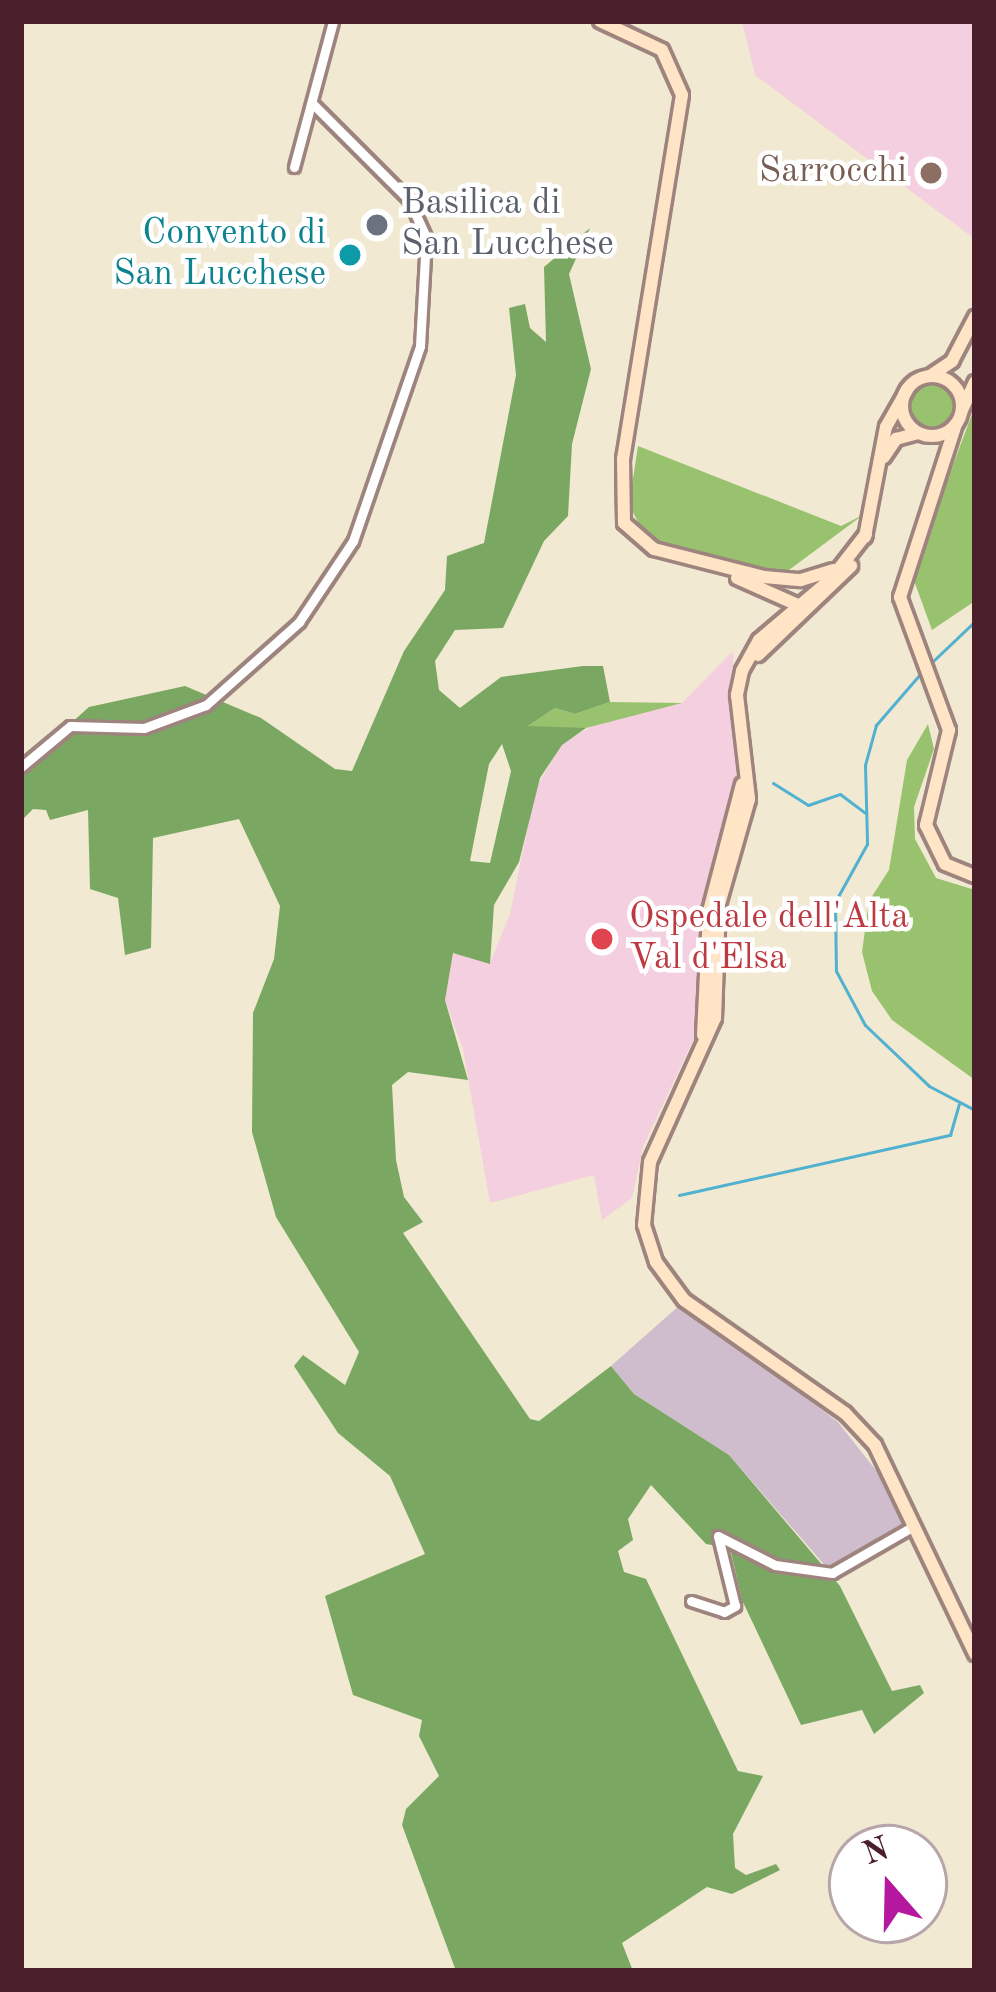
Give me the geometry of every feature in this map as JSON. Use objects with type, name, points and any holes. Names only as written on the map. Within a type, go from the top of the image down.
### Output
[{"type":"main road","points":[[600,21],[662,50],[682,95],[620,490],[622,519],[636,541],[799,605]]},
{"type":"main road","points":[[740,711],[762,649],[840,574],[866,534],[886,427],[907,390],[952,361],[975,317]]},
{"type":"main road","points":[[927,377],[953,385],[959,417]]},
{"type":"main road","points":[[975,382],[901,580],[912,636],[950,730],[926,825],[945,864],[975,876]]},
{"type":"main road","points":[[907,390],[902,409],[925,434],[940,476]]},
{"type":"main road","points":[[881,464],[896,440],[925,434],[959,417]]},
{"type":"main road","points":[[636,541],[776,579],[840,574]]},
{"type":"main road","points":[[840,574],[777,623],[747,657],[740,711],[748,804],[717,916],[715,1018],[645,1179],[644,1231],[654,1258],[703,1316],[845,1413],[875,1445],[975,1654]]},
{"type":"main road","points":[[773,598],[777,623]]},
{"type":"main road","points":[[688,1078],[706,1017],[708,916],[744,759]]},
{"type":"street","points":[[294,167],[333,21]]},
{"type":"street","points":[[21,767],[70,726],[144,728],[227,688],[299,622],[353,542],[420,346],[424,224],[314,105]]},
{"type":"street","points":[[691,1601],[724,1612],[735,1606],[718,1536],[775,1565],[832,1573],[912,1527]]},
{"type":"shaded area","name":"Sarrocchi","points":[[742,21],[975,21],[975,239],[755,75]]},
{"type":"shaded area","name":"Ospedale dell'Alta Val d'Elsa","points":[[733,651],[737,782],[698,1030],[643,1147],[632,1198],[602,1220],[594,1175],[490,1203],[463,1049],[445,1000],[453,953],[490,963],[510,914],[536,788],[562,744],[599,722],[682,703]]},
{"type":"shaded area","points":[[681,1304],[838,1422],[882,1478],[903,1523],[828,1569],[729,1455],[634,1394],[611,1366]]},
{"type":"green space","points":[[590,228],[569,274],[591,369],[572,444],[568,516],[544,541],[503,628],[455,630],[435,661],[439,690],[460,708],[501,677],[603,666],[610,702],[575,714],[555,708],[528,726],[586,728],[562,745],[540,778],[519,862],[494,905],[490,964],[453,953],[445,1000],[468,1080],[408,1072],[392,1085],[396,1160],[404,1197],[423,1222],[403,1233],[530,1419],[539,1421],[611,1366],[634,1394],[729,1455],[840,1586],[892,1691],[920,1685],[924,1693],[874,1734],[862,1710],[801,1725],[742,1600],[730,1548],[706,1544],[651,1485],[628,1519],[633,1540],[618,1551],[624,1572],[646,1579],[738,1771],[763,1776],[733,1834],[735,1868],[746,1875],[776,1864],[780,1870],[732,1894],[707,1887],[622,1943],[633,1971],[456,1971],[402,1825],[406,1809],[439,1776],[419,1736],[422,1720],[353,1695],[325,1596],[425,1554],[390,1476],[338,1433],[294,1366],[303,1355],[345,1385],[359,1352],[276,1217],[252,1132],[253,1013],[274,959],[280,906],[239,819],[153,838],[151,948],[125,955],[118,898],[90,889],[88,810],[50,820],[46,810],[33,809],[21,821],[21,778],[33,757],[89,707],[185,686],[261,718],[335,769],[352,771],[404,651],[445,590],[447,556],[484,543],[516,375],[509,308],[525,304],[530,328],[546,342],[544,267]],"holes":[[[502,744],[511,771],[490,863],[470,861],[489,764]]]},
{"type":"green space","points":[[932,384],[948,391],[955,407],[948,423],[932,430],[916,423],[909,407],[916,391]]},
{"type":"green space","points":[[975,406],[972,603],[932,630],[912,575]]},
{"type":"green space","points":[[638,446],[841,526],[863,515],[789,570],[760,570],[649,543],[629,505]]},
{"type":"green space","points":[[610,702],[682,703],[586,728],[525,728],[555,708],[575,714]]},
{"type":"green space","points":[[928,724],[934,749],[914,807],[915,839],[936,878],[975,890],[975,1080],[892,1020],[872,991],[862,952],[869,901],[889,870],[907,760]]},
{"type":"waterway","points":[[932,662],[975,621]]},
{"type":"waterway","points":[[921,673],[876,725],[865,765],[867,844],[835,902],[836,971],[865,1025],[929,1086],[975,1110]]},
{"type":"waterway","points":[[773,783],[808,805],[840,794],[865,813]]},
{"type":"waterway","points":[[679,1195],[950,1135],[959,1104]]},
{"type":"place","name":"Sarrocchi","points":[[931,173]]},
{"type":"place","name":"Basilica di San Lucchese","points":[[377,225]]},
{"type":"place","name":"Convento di San Lucchese","points":[[350,255]]},
{"type":"place","name":"Ospedale dell'Alta Val d'Elsa","points":[[602,939]]}]
